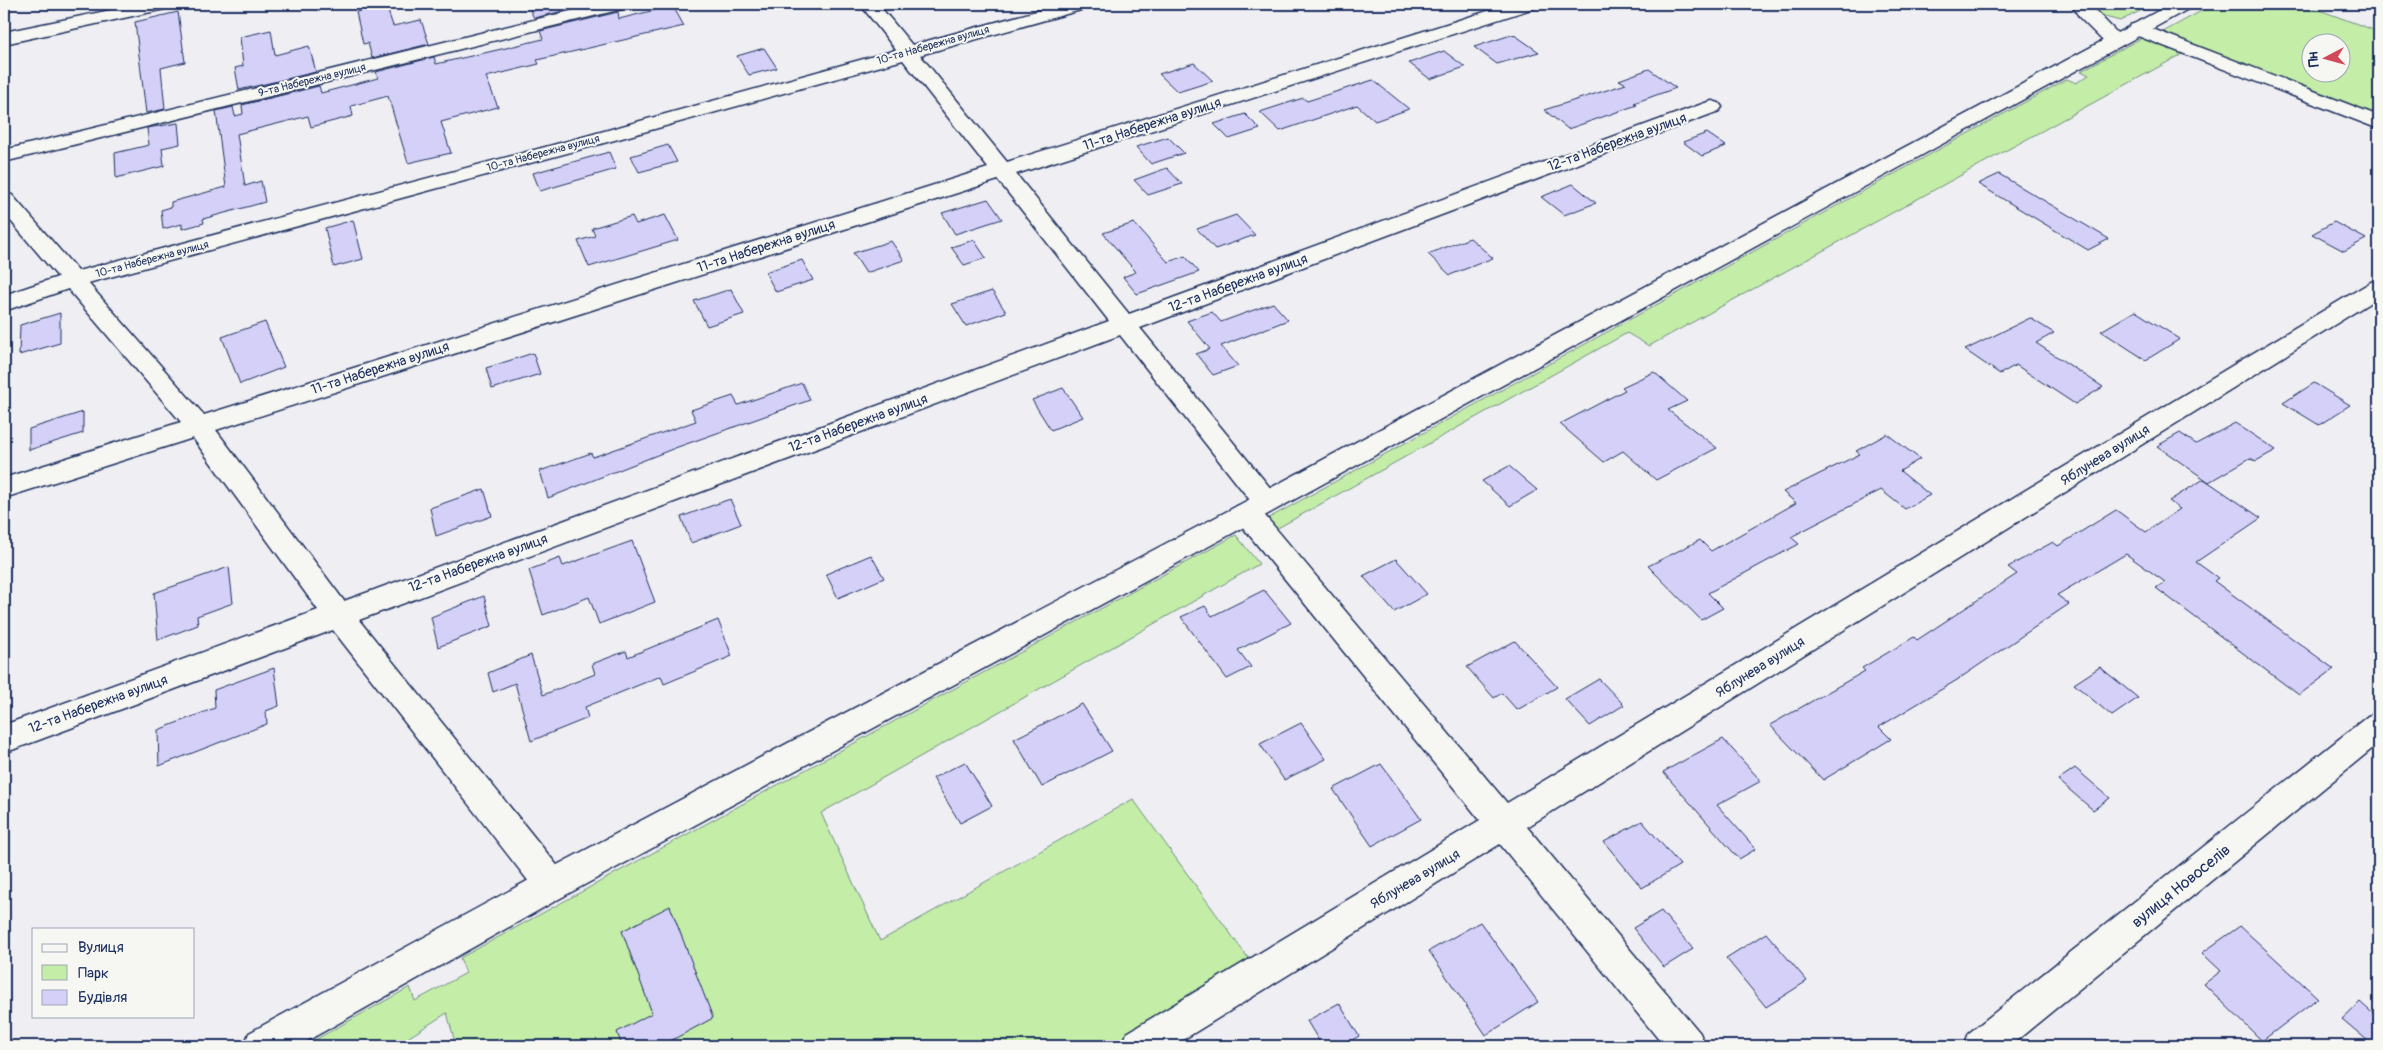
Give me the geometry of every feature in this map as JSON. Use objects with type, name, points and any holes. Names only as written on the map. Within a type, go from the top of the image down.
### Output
[{"type":"street","points":[[4,38],[165,4]]},
{"type":"street","name":"9-та Набережна вулиця","points":[[4,156],[620,4]]},
{"type":"street","points":[[869,4],[1123,325],[1256,507],[1503,825],[1687,1046]]},
{"type":"street","name":"10-та Набережна вулиця","points":[[4,303],[75,280],[1082,4]]},
{"type":"street","name":"11-та Набережна вулиця","points":[[4,488],[1528,4]]},
{"type":"street","points":[[2080,4],[2087,14],[2126,35],[2379,124]]},
{"type":"street","points":[[262,1046],[552,885],[1256,507],[2184,4]]},
{"type":"street","name":"12-та Набережна вулиця","points":[[4,739],[1712,107]]},
{"type":"street","points":[[4,200],[75,280],[198,425],[338,615],[552,885]]},
{"type":"street","name":"Яблунева вулиця","points":[[1140,1046],[2379,287]]},
{"type":"street","name":"вулиця Новоселів","points":[[1982,1046],[2379,725]]},
{"type":"green space","points":[[2088,4],[2133,4],[2148,7],[2120,21],[2094,14]]},
{"type":"green space","points":[[2214,4],[2303,4],[2379,32],[2379,119],[2163,32]]},
{"type":"green space","points":[[2145,36],[2186,52],[1649,346],[1627,333],[1276,529],[1267,519],[2067,79],[2076,83],[2089,75],[2081,71]]},
{"type":"green space","points":[[1236,535],[1259,564],[821,813],[880,941],[1133,799],[1251,962],[1112,1046],[456,1046],[447,1013],[395,1046],[304,1046],[410,987],[415,1001],[466,973],[460,958]]},
{"type":"building","points":[[527,4],[592,4],[534,18]]},
{"type":"building","points":[[386,5],[393,26],[421,20],[429,44],[372,58],[368,43],[363,44],[356,12]]},
{"type":"building","points":[[667,7],[668,10],[674,8],[684,26],[537,60],[539,64],[486,77],[498,107],[441,122],[451,153],[408,163],[388,96],[351,106],[353,116],[311,127],[308,116],[237,134],[245,186],[261,181],[265,202],[203,219],[204,223],[182,229],[182,224],[163,229],[161,210],[171,207],[171,202],[226,187],[216,111],[233,107],[235,116],[243,114],[242,105],[319,86],[321,93],[378,78],[376,72],[434,57],[436,64],[543,39],[540,31],[618,12],[619,19]]},
{"type":"building","points":[[178,12],[185,62],[161,68],[165,109],[146,113],[135,22]]},
{"type":"building","points":[[271,30],[275,55],[309,46],[316,72],[239,90],[235,68],[243,66],[240,37]]},
{"type":"building","points":[[1511,35],[1516,36],[1539,52],[1497,64],[1474,47]]},
{"type":"building","points":[[764,48],[777,68],[749,75],[737,56]]},
{"type":"building","points":[[1444,51],[1465,67],[1430,79],[1409,63]]},
{"type":"building","points":[[1194,63],[1213,81],[1178,92],[1159,74]]},
{"type":"building","points":[[1649,69],[1676,88],[1634,103],[1637,105],[1568,129],[1544,110],[1626,84],[1619,80]]},
{"type":"building","points":[[1373,80],[1409,109],[1375,121],[1357,105],[1280,131],[1260,112],[1303,98],[1307,101]]},
{"type":"building","points":[[1245,114],[1260,129],[1229,139],[1214,124]]},
{"type":"building","points":[[178,123],[180,144],[162,148],[164,166],[116,178],[115,153],[149,145],[147,128]]},
{"type":"building","points":[[1707,133],[1726,146],[1702,156],[1683,142]]},
{"type":"building","points":[[1168,137],[1184,153],[1151,164],[1136,147]]},
{"type":"building","points":[[668,145],[677,162],[639,172],[631,156]]},
{"type":"building","points":[[609,152],[616,169],[540,191],[533,173]]},
{"type":"building","points":[[1167,168],[1182,184],[1148,195],[1134,180]]},
{"type":"building","points":[[1999,174],[2109,239],[2088,250],[1978,184]]},
{"type":"building","points":[[1573,184],[1596,203],[1564,215],[1541,197]]},
{"type":"building","points":[[988,199],[1002,219],[955,234],[942,213]]},
{"type":"building","points":[[665,215],[678,240],[589,267],[578,241],[595,236],[592,228],[632,216],[636,224]]},
{"type":"building","points":[[1236,215],[1255,235],[1215,249],[1197,229]]},
{"type":"building","points":[[353,220],[363,259],[334,267],[325,228]]},
{"type":"building","points":[[2334,222],[2366,239],[2344,251],[2312,234]]},
{"type":"building","points":[[1134,223],[1168,262],[1185,256],[1199,272],[1137,294],[1123,277],[1136,272],[1103,233]]},
{"type":"building","points":[[1470,238],[1493,258],[1450,275],[1428,254]]},
{"type":"building","points":[[974,240],[986,258],[964,265],[951,247]]},
{"type":"building","points":[[891,241],[904,260],[866,273],[853,253]]},
{"type":"building","points":[[802,260],[813,280],[776,292],[765,272]]},
{"type":"building","points":[[731,289],[744,314],[707,326],[694,301]]},
{"type":"building","points":[[992,291],[1006,312],[966,326],[952,304]]},
{"type":"building","points":[[1273,303],[1288,320],[1221,346],[1238,366],[1213,375],[1196,354],[1210,349],[1187,321],[1212,312],[1221,322]]},
{"type":"building","points":[[2135,311],[2180,339],[2146,360],[2101,331]]},
{"type":"building","points":[[60,313],[60,343],[19,355],[20,325]]},
{"type":"building","points":[[2030,318],[2054,333],[2036,343],[2103,387],[2075,404],[2016,365],[2000,374],[1965,350]]},
{"type":"building","points":[[265,322],[284,367],[240,384],[222,337]]},
{"type":"building","points":[[533,353],[540,374],[492,389],[486,368]]},
{"type":"building","points":[[1654,372],[1687,401],[1668,410],[1717,448],[1656,480],[1623,451],[1604,462],[1560,424],[1625,390],[1622,387]]},
{"type":"building","points":[[802,383],[810,400],[675,448],[548,498],[540,471],[591,453],[593,457],[696,421],[691,410],[733,396],[738,405]]},
{"type":"building","points":[[2314,383],[2350,405],[2319,425],[2283,403]]},
{"type":"building","points":[[1063,388],[1083,417],[1051,430],[1032,400]]},
{"type":"building","points":[[83,412],[83,433],[29,450],[29,429]]},
{"type":"building","points":[[2235,423],[2276,450],[2256,461],[2250,458],[2209,482],[2157,446],[2180,433],[2196,444]]},
{"type":"building","points":[[1887,434],[1920,459],[1900,471],[1930,495],[1905,509],[1881,490],[1791,537],[1799,544],[1708,593],[1723,608],[1701,620],[1648,566],[1700,540],[1711,551],[1796,503],[1783,492],[1860,454],[1856,451]]},
{"type":"building","points":[[1509,466],[1537,490],[1510,506],[1482,481]]},
{"type":"building","points":[[2204,479],[2261,518],[2196,562],[2218,578],[2214,581],[2334,669],[2299,695],[2156,588],[2165,582],[2126,554],[2057,595],[2069,604],[1957,680],[1879,727],[1891,739],[1823,780],[1770,725],[1865,671],[1862,668],[1914,637],[1917,640],[2017,574],[2008,567],[2053,542],[2058,546],[2116,510],[2146,532],[2180,509],[2169,501]]},
{"type":"building","points":[[484,489],[492,516],[436,536],[430,508]]},
{"type":"building","points":[[730,499],[741,524],[691,543],[681,517]]},
{"type":"building","points":[[632,541],[655,602],[599,624],[589,597],[543,615],[529,570],[560,558],[563,566]]},
{"type":"building","points":[[871,555],[884,578],[838,598],[826,574]]},
{"type":"building","points":[[1396,559],[1427,594],[1394,612],[1363,576]]},
{"type":"building","points":[[229,567],[233,603],[197,616],[198,625],[158,640],[154,593]]},
{"type":"building","points":[[1264,590],[1291,623],[1238,650],[1251,667],[1227,679],[1181,617],[1205,606],[1212,616]]},
{"type":"building","points":[[484,596],[492,626],[438,647],[431,617]]},
{"type":"building","points":[[718,620],[732,656],[664,684],[661,676],[585,707],[588,718],[531,741],[515,683],[493,692],[488,673],[531,655],[543,695],[595,674],[592,664],[626,651],[628,657]]},
{"type":"building","points":[[1515,641],[1557,687],[1517,710],[1502,693],[1494,698],[1467,667]]},
{"type":"building","points":[[2100,667],[2138,698],[2112,716],[2074,684]]},
{"type":"building","points":[[274,668],[279,706],[266,711],[267,724],[159,766],[158,730],[215,708],[214,690]]},
{"type":"building","points":[[1599,679],[1624,705],[1590,726],[1565,699]]},
{"type":"building","points":[[1082,704],[1112,751],[1042,787],[1014,739]]},
{"type":"building","points":[[1301,723],[1326,759],[1284,780],[1260,744]]},
{"type":"building","points":[[1723,739],[1761,781],[1717,805],[1756,849],[1739,859],[1663,772]]},
{"type":"building","points":[[965,762],[992,806],[960,823],[933,778]]},
{"type":"building","points":[[1381,764],[1421,819],[1372,846],[1333,789]]},
{"type":"building","points":[[2075,768],[2110,798],[2093,810],[2058,780]]},
{"type":"building","points":[[1642,821],[1680,865],[1642,888],[1604,842]]},
{"type":"building","points":[[670,906],[713,1018],[661,1046],[622,1046],[617,1032],[652,1013],[622,931]]},
{"type":"building","points":[[1661,911],[1693,949],[1664,967],[1633,928]]},
{"type":"building","points":[[1480,922],[1538,1002],[1486,1035],[1429,951]]},
{"type":"building","points":[[2240,926],[2318,998],[2262,1041],[2204,984],[2221,971],[2202,953]]},
{"type":"building","points":[[1766,933],[1807,981],[1766,1007],[1726,958]]},
{"type":"building","points":[[2360,1002],[2379,1019],[2379,1046],[2374,1046],[2342,1019]]},
{"type":"building","points":[[1339,1003],[1359,1036],[1342,1046],[1322,1046],[1307,1021]]}]
